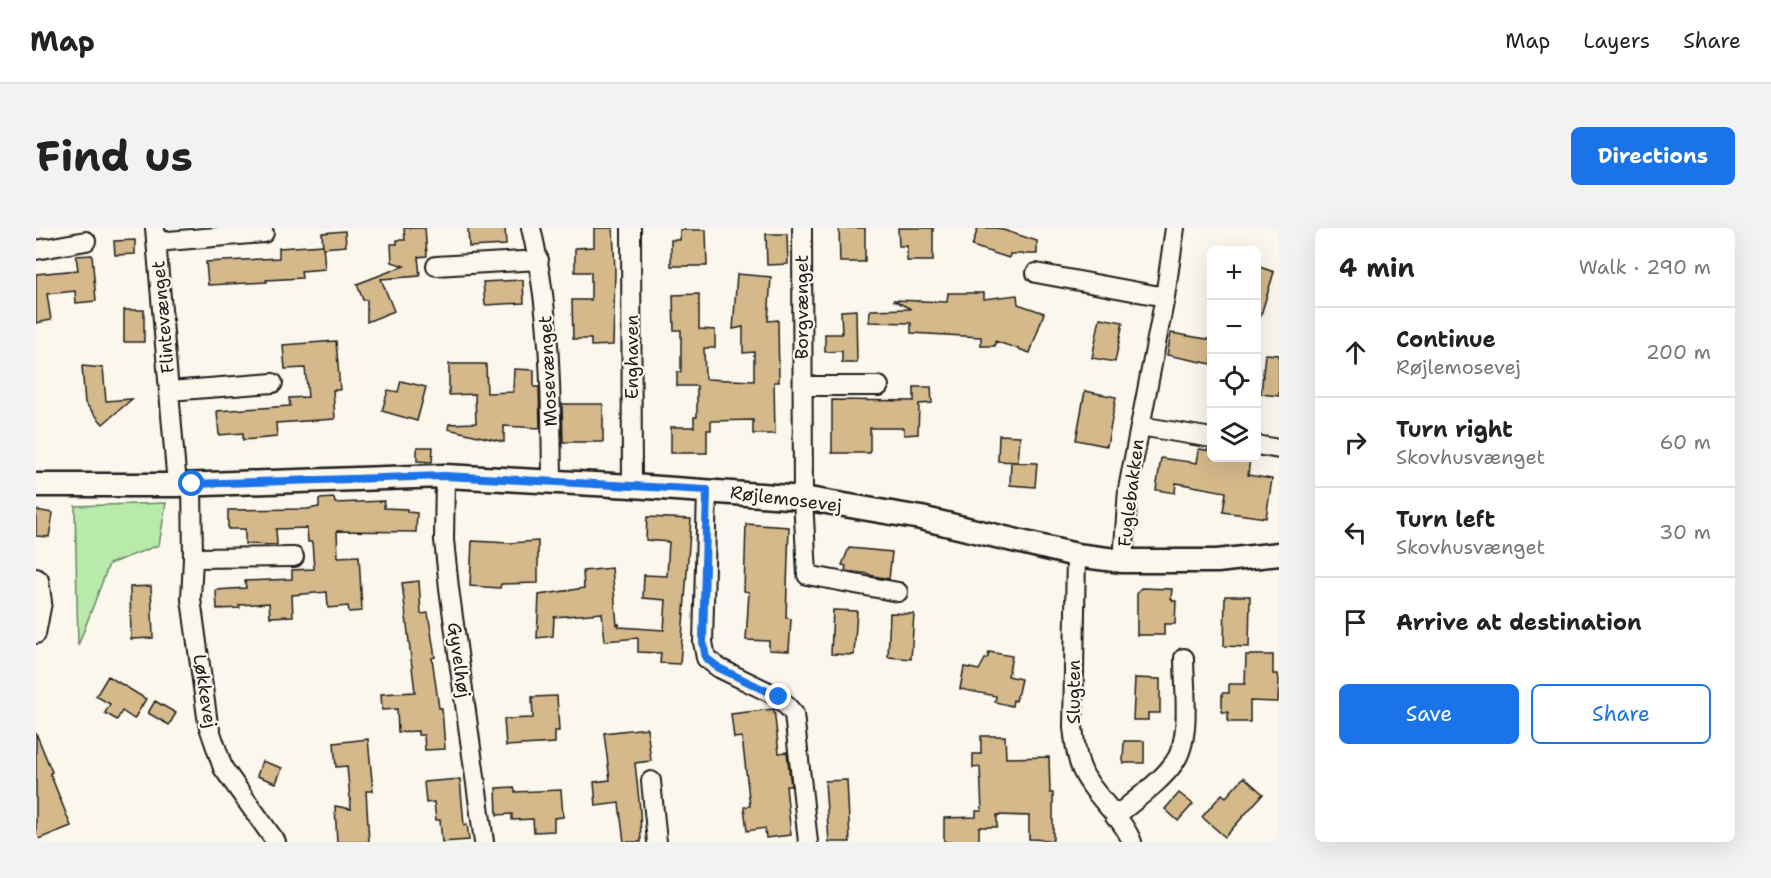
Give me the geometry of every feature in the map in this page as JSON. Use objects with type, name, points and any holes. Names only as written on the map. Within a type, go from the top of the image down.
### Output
[{"type":"street","name":"Mosevænget","points":[[531,228],[539,260],[550,358],[552,482]]},
{"type":"street","name":"Enghaven","points":[[631,228],[632,486]]},
{"type":"street","name":"Borgvænget","points":[[802,228],[803,498],[807,575],[898,592]]},
{"type":"street","name":"Fuglebakken","points":[[1123,561],[1128,489],[1165,297],[1175,228]]},
{"type":"street","name":"Flintevænget","points":[[184,485],[169,391],[156,235],[264,233]]},
{"type":"street","points":[[36,249],[86,241]]},
{"type":"street","points":[[436,266],[539,260]]},
{"type":"street","points":[[1036,273],[1165,297]]},
{"type":"street","name":"Flintevænget","points":[[169,391],[273,382]]},
{"type":"street","name":"Borgvænget","points":[[803,386],[879,386]]},
{"type":"street","name":"Fuglebakken","points":[[1140,426],[1207,437]]},
{"type":"street","points":[[1261,447],[1279,449]]},
{"type":"street","name":"Røjlemosevej","points":[[36,484],[184,485],[445,476],[707,490],[803,498],[921,518],[1076,555],[1123,561],[1217,561],[1279,554]]},
{"type":"street","name":"Gyvelhøj","points":[[445,476],[444,540],[448,579],[484,842]]},
{"type":"street","name":"Løkkevej","points":[[184,485],[193,558],[191,599],[208,724],[223,768],[276,842]]},
{"type":"street","points":[[707,490],[703,642],[706,658],[719,668],[779,697],[794,714],[808,842]]},
{"type":"street","name":"Slugten","points":[[1076,555],[1073,727],[1077,755],[1087,780],[1132,842]]},
{"type":"street","points":[[193,558],[294,557]]},
{"type":"street","points":[[36,578],[39,580],[42,602],[36,634]]},
{"type":"street","points":[[1115,817],[1164,775],[1182,748],[1185,725],[1184,658]]},
{"type":"street","points":[[651,781],[657,842]]},
{"type":"green space","points":[[166,503],[159,545],[109,564],[78,646],[75,506]]},
{"type":"building","points":[[404,228],[425,228],[427,256],[418,257],[420,276],[381,279],[394,311],[367,322],[367,300],[363,300],[357,284],[404,266],[392,262],[391,244],[397,244],[397,240],[405,240]]},
{"type":"building","points":[[468,228],[505,228],[506,245],[469,247]]},
{"type":"building","points":[[594,228],[613,228],[615,272],[613,345],[591,346],[591,339],[573,339],[572,300],[591,300],[591,272],[575,272],[575,248],[594,247]]},
{"type":"building","points":[[839,228],[865,228],[865,262],[840,262]]},
{"type":"building","points":[[898,228],[933,228],[933,261],[907,261],[907,246],[899,246]]},
{"type":"building","points":[[978,228],[997,228],[1037,241],[1037,254],[1010,254],[1009,258],[972,246]]},
{"type":"building","points":[[680,230],[706,230],[707,266],[671,266],[671,240],[680,240]]},
{"type":"building","points":[[345,231],[346,246],[323,248],[322,233]]},
{"type":"building","points":[[766,234],[787,234],[788,264],[767,265]]},
{"type":"building","points":[[135,240],[135,254],[115,255],[114,241]]},
{"type":"building","points":[[323,245],[325,269],[301,271],[302,278],[208,285],[206,262],[279,258],[279,248]]},
{"type":"building","points":[[92,255],[96,301],[76,303],[75,291],[47,294],[51,320],[36,323],[36,274],[78,270],[76,256]]},
{"type":"building","points":[[1261,267],[1274,272],[1261,315]]},
{"type":"building","points":[[737,274],[771,277],[768,321],[778,320],[779,382],[774,382],[775,434],[753,434],[753,420],[711,421],[711,430],[707,430],[707,453],[671,453],[671,427],[694,427],[694,417],[697,417],[697,386],[677,386],[677,372],[681,372],[681,330],[674,330],[673,295],[699,294],[699,329],[715,330],[715,348],[704,348],[705,379],[754,381],[754,352],[743,353],[743,327],[733,329]]},
{"type":"building","points":[[523,280],[524,303],[485,305],[483,282]]},
{"type":"building","points":[[948,293],[984,293],[984,299],[1017,295],[1018,304],[1044,313],[1030,353],[995,341],[995,346],[981,346],[981,337],[911,333],[911,323],[869,322],[870,310],[911,309],[893,300],[947,302]]},
{"type":"building","points":[[124,310],[144,310],[144,342],[124,342]]},
{"type":"building","points":[[856,310],[857,363],[842,363],[842,351],[825,352],[825,334],[842,334],[841,311]]},
{"type":"building","points":[[1100,318],[1123,322],[1115,362],[1092,358]]},
{"type":"building","points":[[1171,333],[1207,339],[1207,363],[1167,355]]},
{"type":"building","points":[[336,341],[340,390],[333,390],[335,419],[276,423],[277,437],[243,440],[243,433],[219,435],[217,411],[290,406],[289,398],[308,397],[305,368],[285,369],[283,345]]},
{"type":"building","points":[[1265,354],[1279,355],[1279,396],[1261,394]]},
{"type":"building","points":[[449,364],[486,364],[487,393],[513,392],[514,369],[534,370],[534,387],[539,387],[540,428],[504,426],[504,442],[448,429],[449,424],[476,423],[475,394],[449,395]]},
{"type":"building","points":[[82,366],[103,368],[106,401],[132,399],[103,424],[85,403]]},
{"type":"building","points":[[401,381],[426,387],[417,421],[382,411],[388,390],[398,392]]},
{"type":"building","points":[[914,387],[931,387],[932,403],[919,404],[918,434],[904,435],[904,428],[870,428],[870,453],[832,453],[832,400],[914,401]]},
{"type":"building","points":[[1085,391],[1116,397],[1107,446],[1076,440]]},
{"type":"building","points":[[562,404],[603,404],[603,442],[563,442]]},
{"type":"building","points":[[999,435],[1020,436],[1018,462],[998,461]]},
{"type":"building","points":[[417,447],[433,447],[432,462],[417,461]]},
{"type":"building","points":[[1199,449],[1207,450],[1207,462],[1250,462],[1248,475],[1272,479],[1266,518],[1223,512],[1226,492],[1176,483],[1175,493],[1156,490],[1161,458],[1197,463]]},
{"type":"building","points":[[1011,462],[1037,463],[1035,487],[1010,485]]},
{"type":"building","points":[[334,498],[335,503],[384,501],[384,508],[407,509],[407,512],[417,513],[416,532],[337,531],[338,557],[359,556],[362,611],[349,612],[348,606],[328,608],[327,592],[292,595],[293,616],[270,617],[269,603],[217,609],[216,590],[246,588],[245,581],[292,579],[292,570],[314,569],[312,542],[308,542],[307,528],[276,529],[277,545],[245,544],[245,529],[228,529],[228,510],[307,509],[319,507],[319,499]]},
{"type":"building","points":[[36,510],[53,513],[49,537],[36,536]]},
{"type":"building","points":[[647,517],[691,519],[680,664],[660,663],[661,653],[638,652],[638,638],[605,641],[602,613],[554,617],[553,636],[537,638],[539,595],[584,588],[583,571],[612,568],[617,625],[664,630],[666,600],[643,598],[644,575],[667,576],[669,542],[646,540]]},
{"type":"building","points":[[746,524],[789,527],[786,618],[791,619],[789,651],[769,650],[769,641],[746,640],[749,592],[744,591]]},
{"type":"building","points":[[472,541],[510,543],[538,541],[538,583],[501,584],[500,588],[470,586]]},
{"type":"building","points":[[849,548],[892,552],[889,579],[845,571],[846,566],[842,565]]},
{"type":"building","points":[[419,581],[421,614],[428,613],[435,657],[432,658],[439,708],[442,708],[445,749],[425,750],[424,735],[418,735],[418,731],[398,732],[397,709],[382,710],[381,694],[415,692],[402,583]]},
{"type":"building","points":[[151,586],[153,638],[131,639],[130,587]]},
{"type":"building","points":[[1141,588],[1172,589],[1171,598],[1176,601],[1175,624],[1164,624],[1164,635],[1137,635],[1137,594]]},
{"type":"building","points":[[1225,596],[1250,596],[1249,647],[1224,646]]},
{"type":"building","points":[[833,610],[857,611],[854,655],[831,654]]},
{"type":"building","points":[[890,613],[914,614],[911,659],[888,657]]},
{"type":"building","points":[[989,652],[1012,656],[1008,676],[1021,679],[1016,701],[1013,700],[1012,706],[995,702],[996,696],[960,689],[964,667],[979,670]]},
{"type":"building","points":[[1246,655],[1273,655],[1273,674],[1278,674],[1279,680],[1278,702],[1250,701],[1250,722],[1228,722],[1228,712],[1222,712],[1222,693],[1229,693],[1229,684],[1245,684]]},
{"type":"building","points":[[108,676],[146,699],[134,719],[122,711],[117,720],[105,713],[110,704],[96,696]]},
{"type":"building","points":[[1135,678],[1160,679],[1160,713],[1148,713],[1148,720],[1133,720]]},
{"type":"building","points":[[557,696],[559,731],[555,731],[555,743],[506,746],[504,719],[533,718],[532,697]]},
{"type":"building","points":[[155,701],[176,713],[169,725],[148,713]]},
{"type":"building","points":[[774,709],[779,753],[787,752],[791,786],[786,786],[791,835],[766,838],[765,828],[747,831],[744,807],[750,806],[742,737],[734,738],[731,714]]},
{"type":"building","points":[[647,728],[651,761],[635,763],[641,842],[624,842],[619,803],[596,806],[594,782],[610,780],[604,733]]},
{"type":"building","points":[[36,733],[71,826],[36,840]]},
{"type":"building","points":[[981,736],[1005,736],[1006,758],[1049,757],[1050,793],[1053,793],[1053,840],[1029,839],[1029,816],[997,815],[997,827],[979,827],[979,842],[944,842],[944,818],[976,817],[976,811],[982,811],[980,767],[973,768],[973,754],[981,754]]},
{"type":"building","points":[[368,739],[373,791],[366,791],[369,842],[337,842],[335,806],[351,809],[347,766],[336,767],[334,743]]},
{"type":"building","points":[[1124,741],[1144,741],[1144,763],[1123,763]]},
{"type":"building","points":[[262,761],[282,768],[276,783],[257,776]]},
{"type":"building","points":[[1244,777],[1263,794],[1225,837],[1202,817],[1222,794],[1226,797]]},
{"type":"building","points":[[460,779],[464,825],[467,824],[469,840],[442,842],[440,820],[436,820],[434,802],[426,803],[424,782]]},
{"type":"building","points":[[847,780],[850,842],[829,842],[825,781]]},
{"type":"building","points":[[514,787],[515,792],[561,790],[563,817],[554,818],[554,831],[534,832],[533,819],[512,820],[512,814],[497,815],[496,788]]},
{"type":"building","points":[[1179,793],[1193,804],[1178,821],[1165,809]]},
{"type":"route","points":[[192,484],[445,476],[707,490],[703,642],[706,658],[719,668],[779,697]]}]
